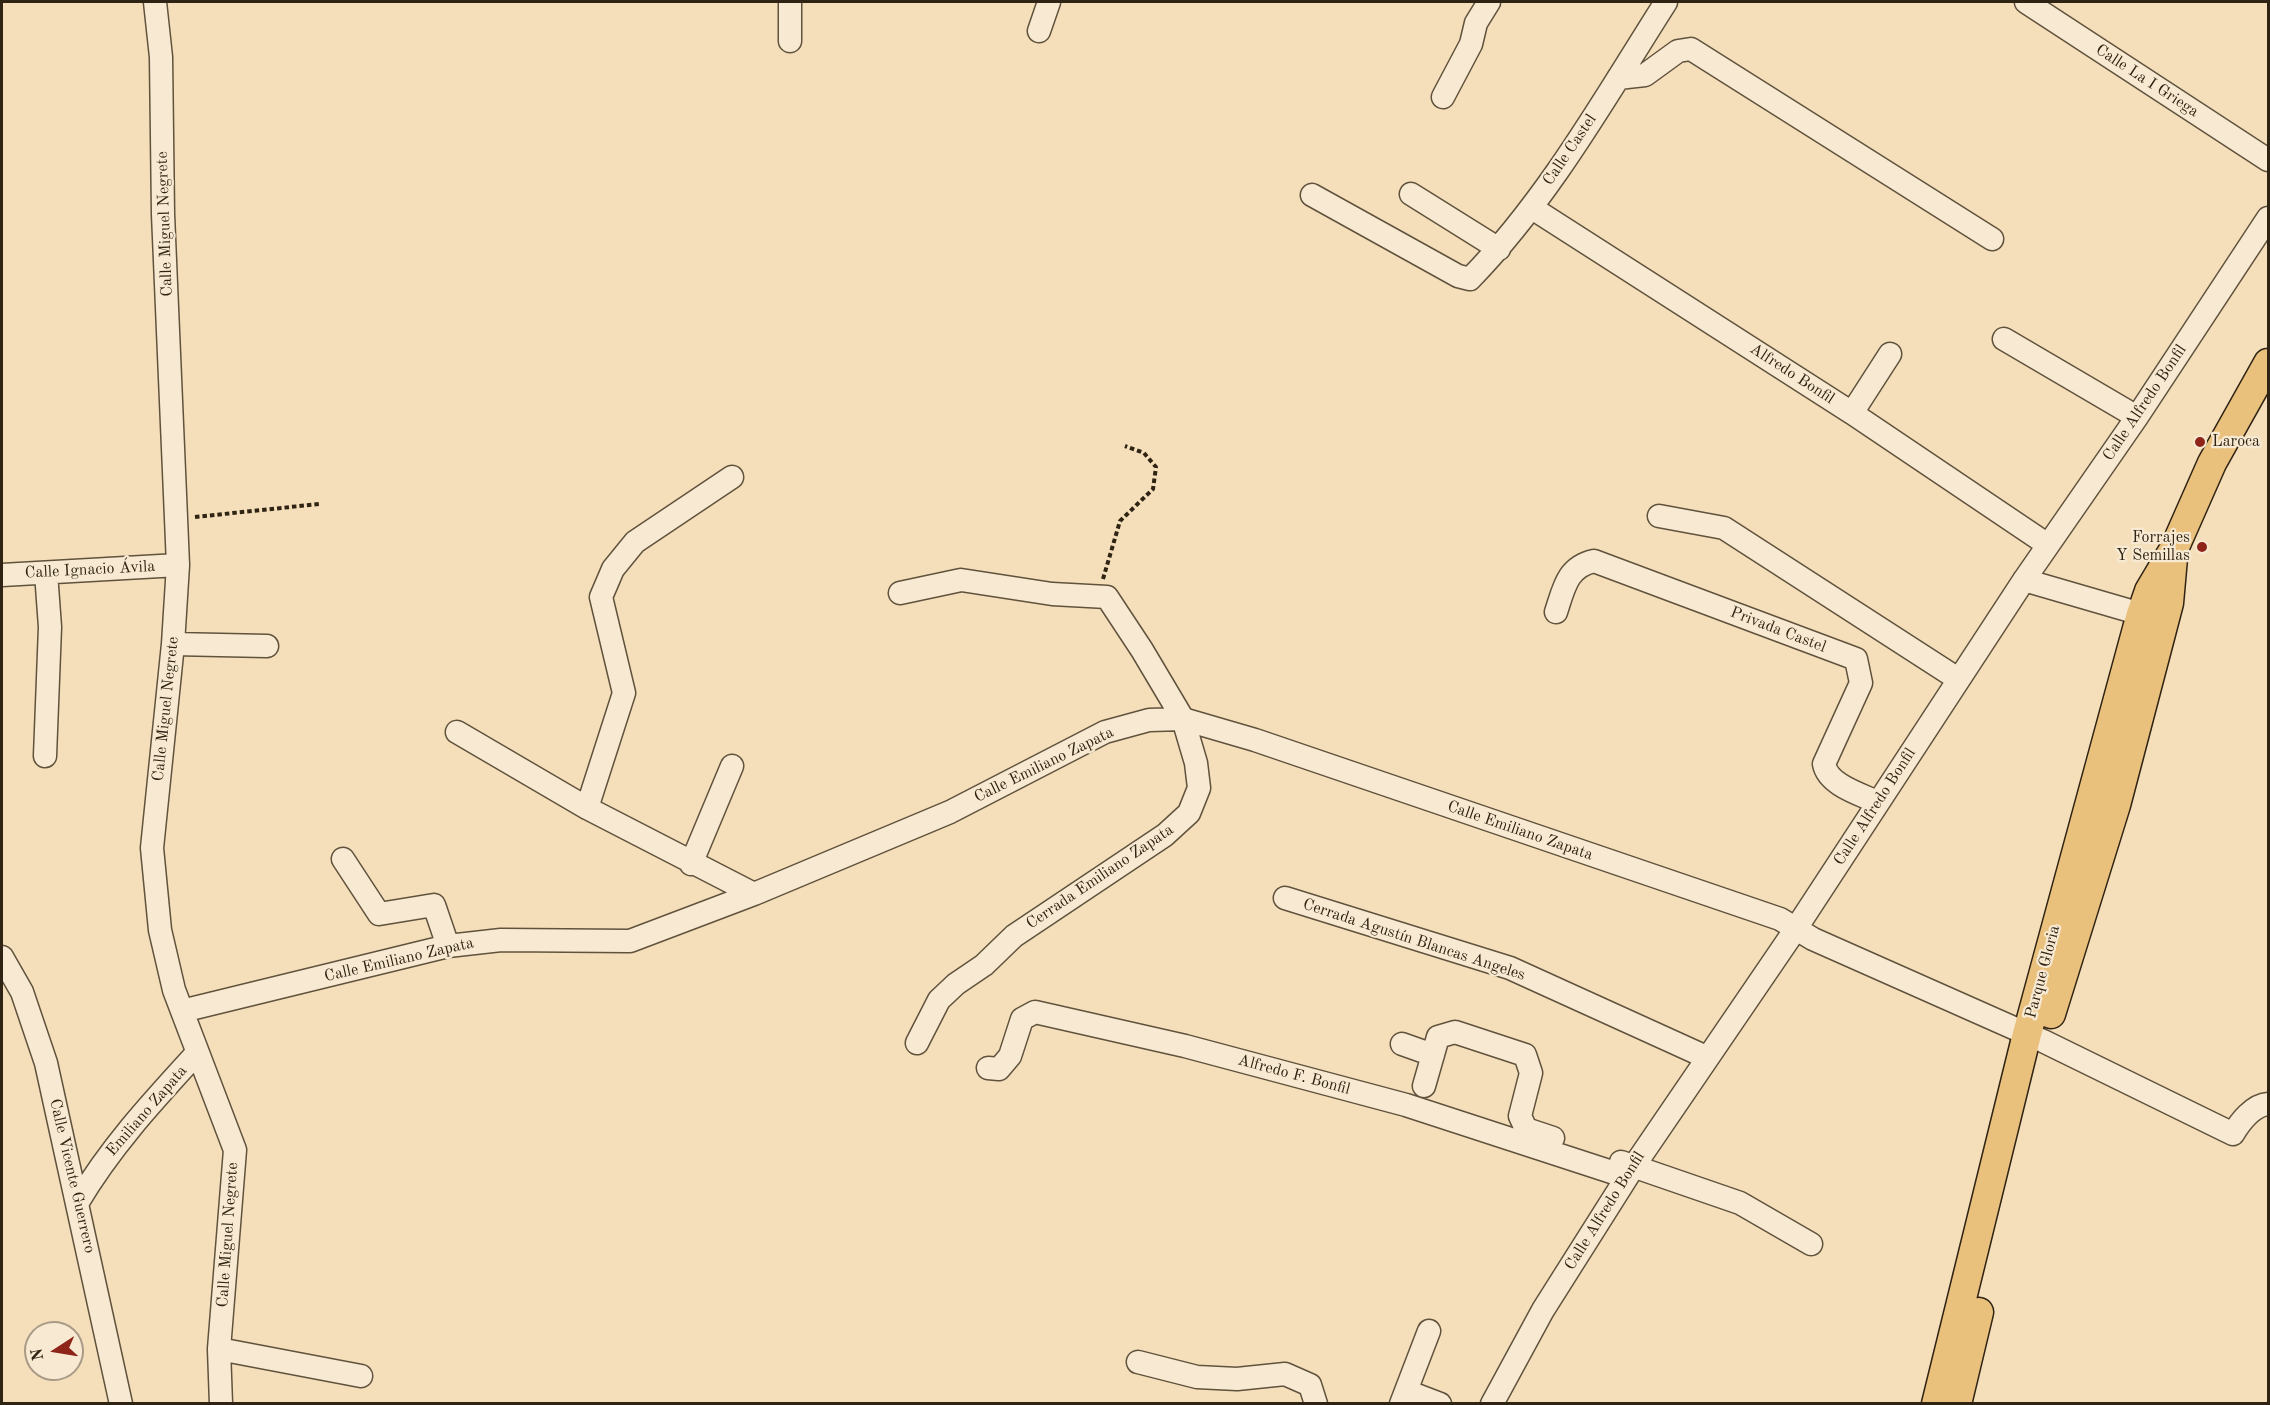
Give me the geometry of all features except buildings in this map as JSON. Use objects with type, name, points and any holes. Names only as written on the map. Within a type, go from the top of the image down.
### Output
[{"type":"main road","name":"Parque Gloria","points":[[2103,801],[2141,614],[2149,591],[2174,549],[2212,463],[2268,363]]},
{"type":"main road","name":"Parque Gloria","points":[[1936,1404],[2035,1037],[2103,801],[2169,603],[2174,549]]},
{"type":"main road","name":"Parque Gloria","points":[[1957,1404],[2035,1037]]},
{"type":"street","name":"Calle Miguel Negrete","points":[[155,2],[161,57],[163,214],[178,565],[173,644],[152,848],[160,930],[174,990],[235,1150],[219,1349],[222,1404]]},
{"type":"street","points":[[790,2],[790,41]]},
{"type":"street","points":[[1039,31],[1049,2]]},
{"type":"street","points":[[1443,97],[1471,44],[1476,23],[1489,2]]},
{"type":"street","name":"Calle Castel","points":[[1312,195],[1458,276],[1470,279],[1532,208],[1666,2]]},
{"type":"street","name":"Calle La I Griega","points":[[2026,2],[2268,160]]},
{"type":"street","points":[[1618,78],[1645,75],[1677,51],[1691,49],[1992,239]]},
{"type":"street","points":[[1411,194],[1498,249]]},
{"type":"street","name":"Alfredo Bonfil","points":[[1532,208],[1852,412],[2048,545]]},
{"type":"street","name":"Calle Alfredo Bonfil","points":[[1492,1404],[1543,1310],[1630,1172],[1795,930],[1958,679],[2137,417],[2268,218]]},
{"type":"street","points":[[2004,339],[2137,417]]},
{"type":"street","points":[[1852,412],[1890,354]]},
{"type":"street","points":[[587,808],[624,693],[601,597],[614,569],[635,542],[732,477]]},
{"type":"street","points":[[1659,516],[1724,528],[1958,679]]},
{"type":"street","name":"Privada Castel","points":[[1556,612],[1569,575],[1582,564],[1594,561],[1856,659],[1861,683],[1824,764],[1825,770],[1840,785],[1878,802]]},
{"type":"street","name":"Calle Ignacio Ávila","points":[[2,575],[178,565]]},
{"type":"street","points":[[45,756],[50,627],[46,573]]},
{"type":"street","points":[[900,593],[961,580],[1052,594],[1107,597]]},
{"type":"street","points":[[2024,580],[2141,614]]},
{"type":"street","name":"Cerrada Emiliano Zapata","points":[[917,1043],[939,1000],[956,984],[984,965],[1014,936],[1165,835],[1190,813],[1198,788],[1196,763],[1183,719],[1107,597]]},
{"type":"street","points":[[173,644],[267,646]]},
{"type":"street","name":"Calle Emiliano Zapata","points":[[182,1011],[448,946],[501,940],[630,941],[754,894],[950,812],[1105,732],[1149,720],[1183,719],[1255,740],[1769,916],[1795,930],[2035,1037],[2233,1134],[2242,1119],[2264,1104],[2268,1104]]},
{"type":"street","points":[[457,732],[587,808],[691,864],[754,894]]},
{"type":"street","points":[[691,864],[732,766]]},
{"type":"street","points":[[343,859],[379,914],[434,905],[448,946]]},
{"type":"street","name":"Cerrada Agustín Blancas Angeles","points":[[1285,898],[1510,968],[1706,1058]]},
{"type":"street","name":"Calle Vicente Guerrero","points":[[2,957],[22,992],[46,1063],[121,1404]]},
{"type":"street","name":"Alfredo F. Bonfil","points":[[988,1068],[999,1070],[1010,1056],[1022,1019],[1035,1012],[1185,1046],[1406,1105],[1630,1172]]},
{"type":"street","points":[[1424,1086],[1438,1037],[1455,1032],[1525,1055],[1531,1073],[1520,1116],[1526,1129],[1630,1172],[1740,1203],[1811,1244]]},
{"type":"street","points":[[1402,1044],[1433,1055]]},
{"type":"street","name":"Emiliano Zapata","points":[[78,1202],[94,1174],[133,1123],[197,1053]]},
{"type":"street","points":[[1429,1331],[1404,1397],[1440,1404]]},
{"type":"street","points":[[219,1349],[361,1376]]},
{"type":"street","points":[[1138,1362],[1197,1377],[1237,1379],[1285,1374],[1310,1384],[1316,1404]]},
{"type":"path","points":[[1107,597],[1102,588],[1103,576],[1120,521],[1153,489],[1156,466],[1144,453],[1125,446]]},
{"type":"path","points":[[176,519],[319,504]]},
{"type":"place","name":"Laroca","points":[[2200,442]]},
{"type":"place","name":"Forrajes Y Semillas","points":[[2202,547]]}]
